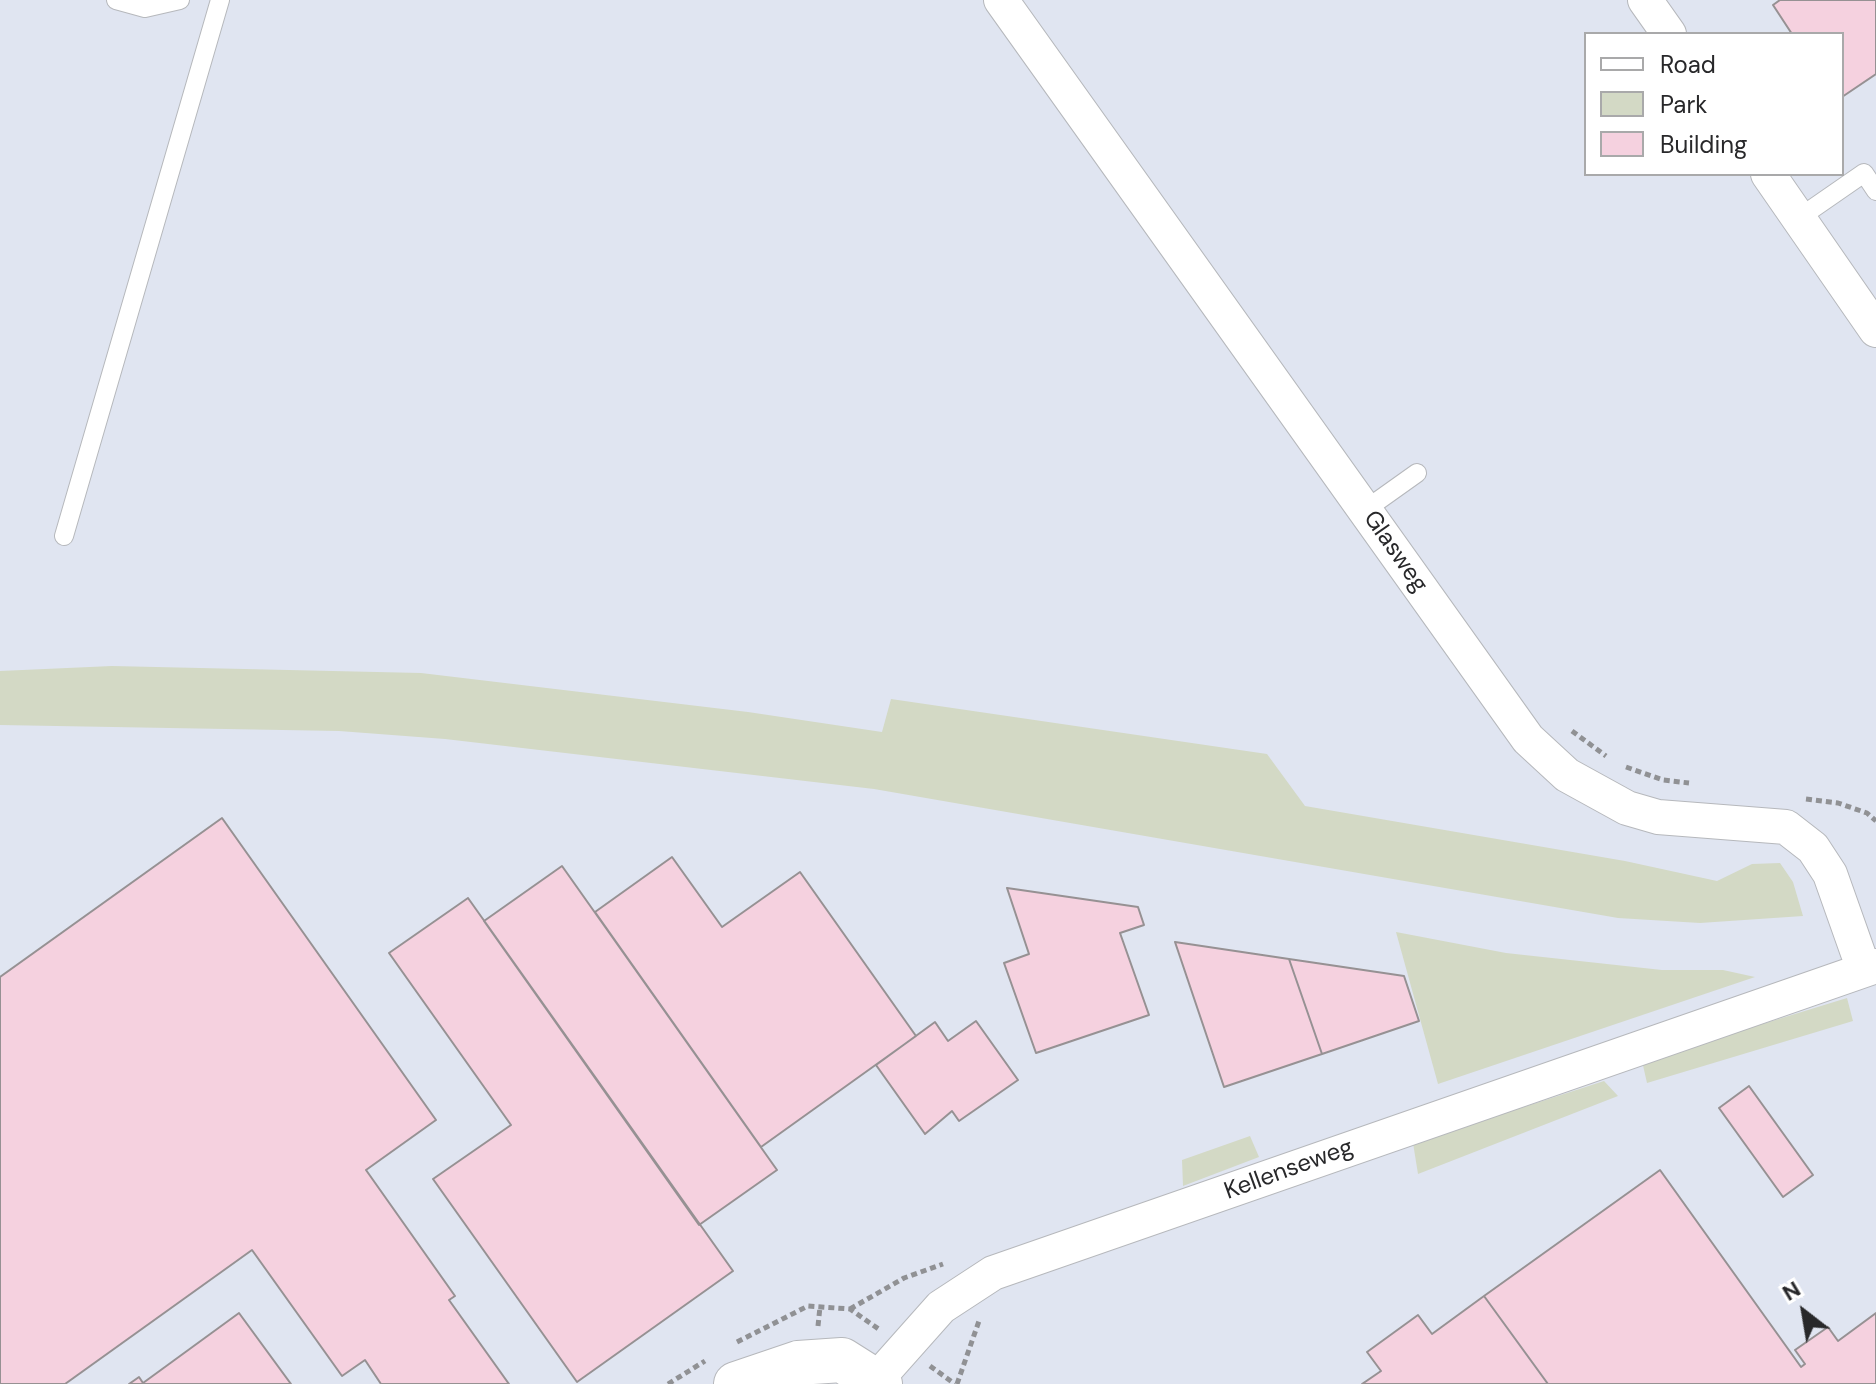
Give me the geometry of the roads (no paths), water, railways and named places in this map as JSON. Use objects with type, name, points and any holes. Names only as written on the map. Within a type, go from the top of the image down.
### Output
[{"type":"main road","name":"Kellenseweg","points":[[736,1384],[798,1363],[842,1360],[878,1382]]},
{"type":"street","name":"Glasweg","points":[[1001,0],[1528,739],[1567,775],[1604,798],[1658,817],[1786,827],[1813,848],[1830,874],[1870,968]]},
{"type":"street","points":[[1645,0],[1668,32]]},
{"type":"street","points":[[1769,176],[1876,330]]},
{"type":"street","name":"Kellenseweg","points":[[878,1382],[941,1307],[993,1273],[1870,968]]},
{"type":"lane","points":[[116,0],[145,8],[180,0]]},
{"type":"lane","points":[[64,536],[220,0]]},
{"type":"lane","points":[[1799,218],[1864,173],[1876,191]]},
{"type":"lane","points":[[1365,510],[1417,473]]}]
